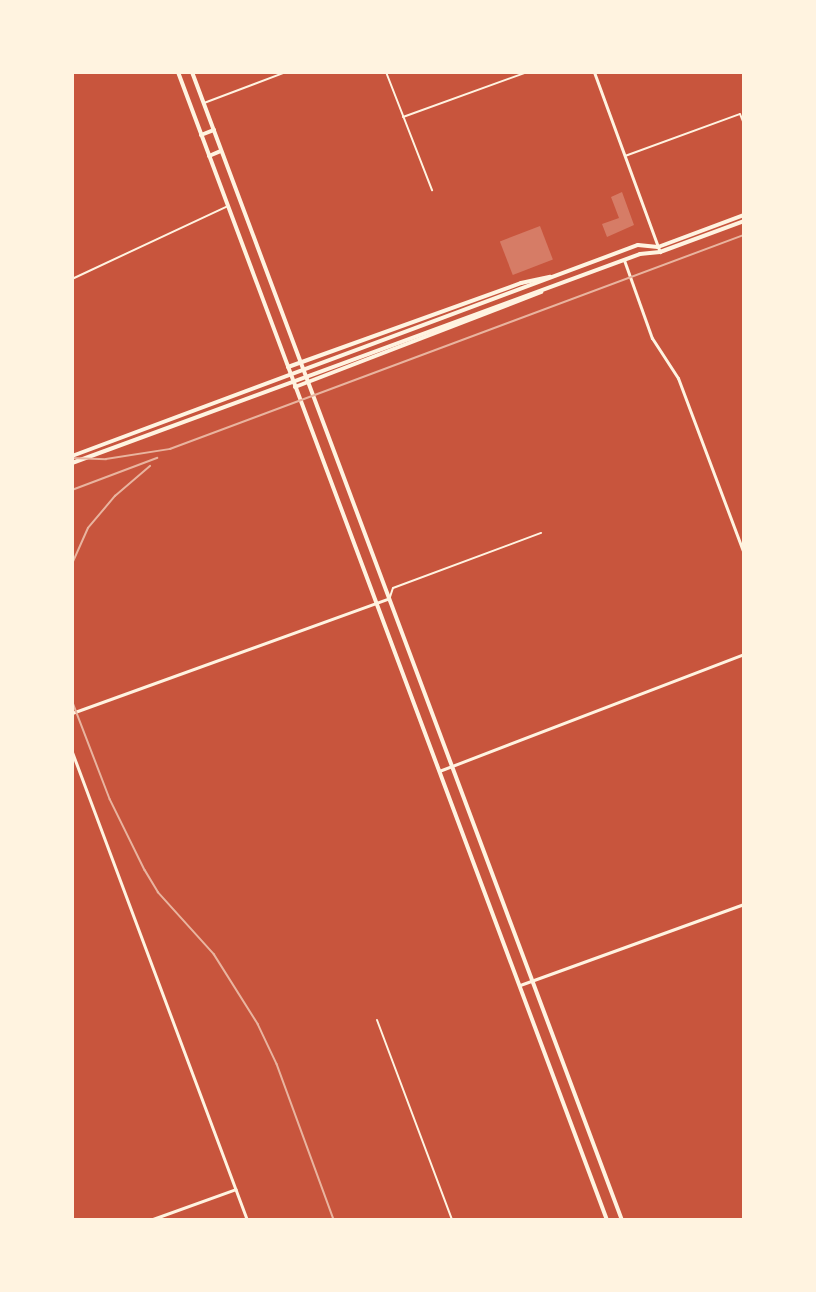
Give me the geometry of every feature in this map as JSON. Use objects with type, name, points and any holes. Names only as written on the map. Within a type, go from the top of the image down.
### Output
[{"type":"main road","points":[[178,72],[607,1220]]},
{"type":"main road","points":[[192,72],[622,1220]]},
{"type":"main road","points":[[201,135],[214,130]]},
{"type":"main road","points":[[209,156],[222,151]]},
{"type":"main road","points":[[72,456],[638,245],[659,250],[744,215]]},
{"type":"main road","points":[[72,463],[554,285],[744,221]]},
{"type":"main road","points":[[288,368],[521,283],[563,274]]},
{"type":"main road","points":[[296,387],[525,301],[554,285]]},
{"type":"street","points":[[204,103],[286,72]]},
{"type":"street","points":[[386,72],[432,190]]},
{"type":"street","points":[[404,117],[527,72]]},
{"type":"street","points":[[594,72],[659,250]]},
{"type":"street","points":[[625,156],[740,114],[744,124]]},
{"type":"street","points":[[72,279],[228,206]]},
{"type":"street","points":[[624,260],[652,338],[678,378],[744,554]]},
{"type":"street","points":[[72,713],[377,602],[390,597],[393,588],[541,533]]},
{"type":"street","points":[[439,771],[744,654]]},
{"type":"street","points":[[72,752],[247,1220]]},
{"type":"street","points":[[520,985],[744,904]]},
{"type":"street","points":[[377,1020],[452,1220]]},
{"type":"street","points":[[150,1220],[236,1189]]},
{"type":"building","points":[[622,192],[634,225],[607,237],[602,224],[619,218],[611,197]]},
{"type":"building","points":[[540,226],[553,260],[513,275],[500,241]]},
{"type":"railway","points":[[72,458],[106,459],[170,449],[744,235]]},
{"type":"railway","points":[[72,490],[157,458]]},
{"type":"railway","points":[[72,564],[88,528],[115,496],[150,466]]},
{"type":"railway","points":[[72,700],[110,799],[145,870],[158,892],[214,954],[258,1024],[277,1064],[334,1220]]}]
